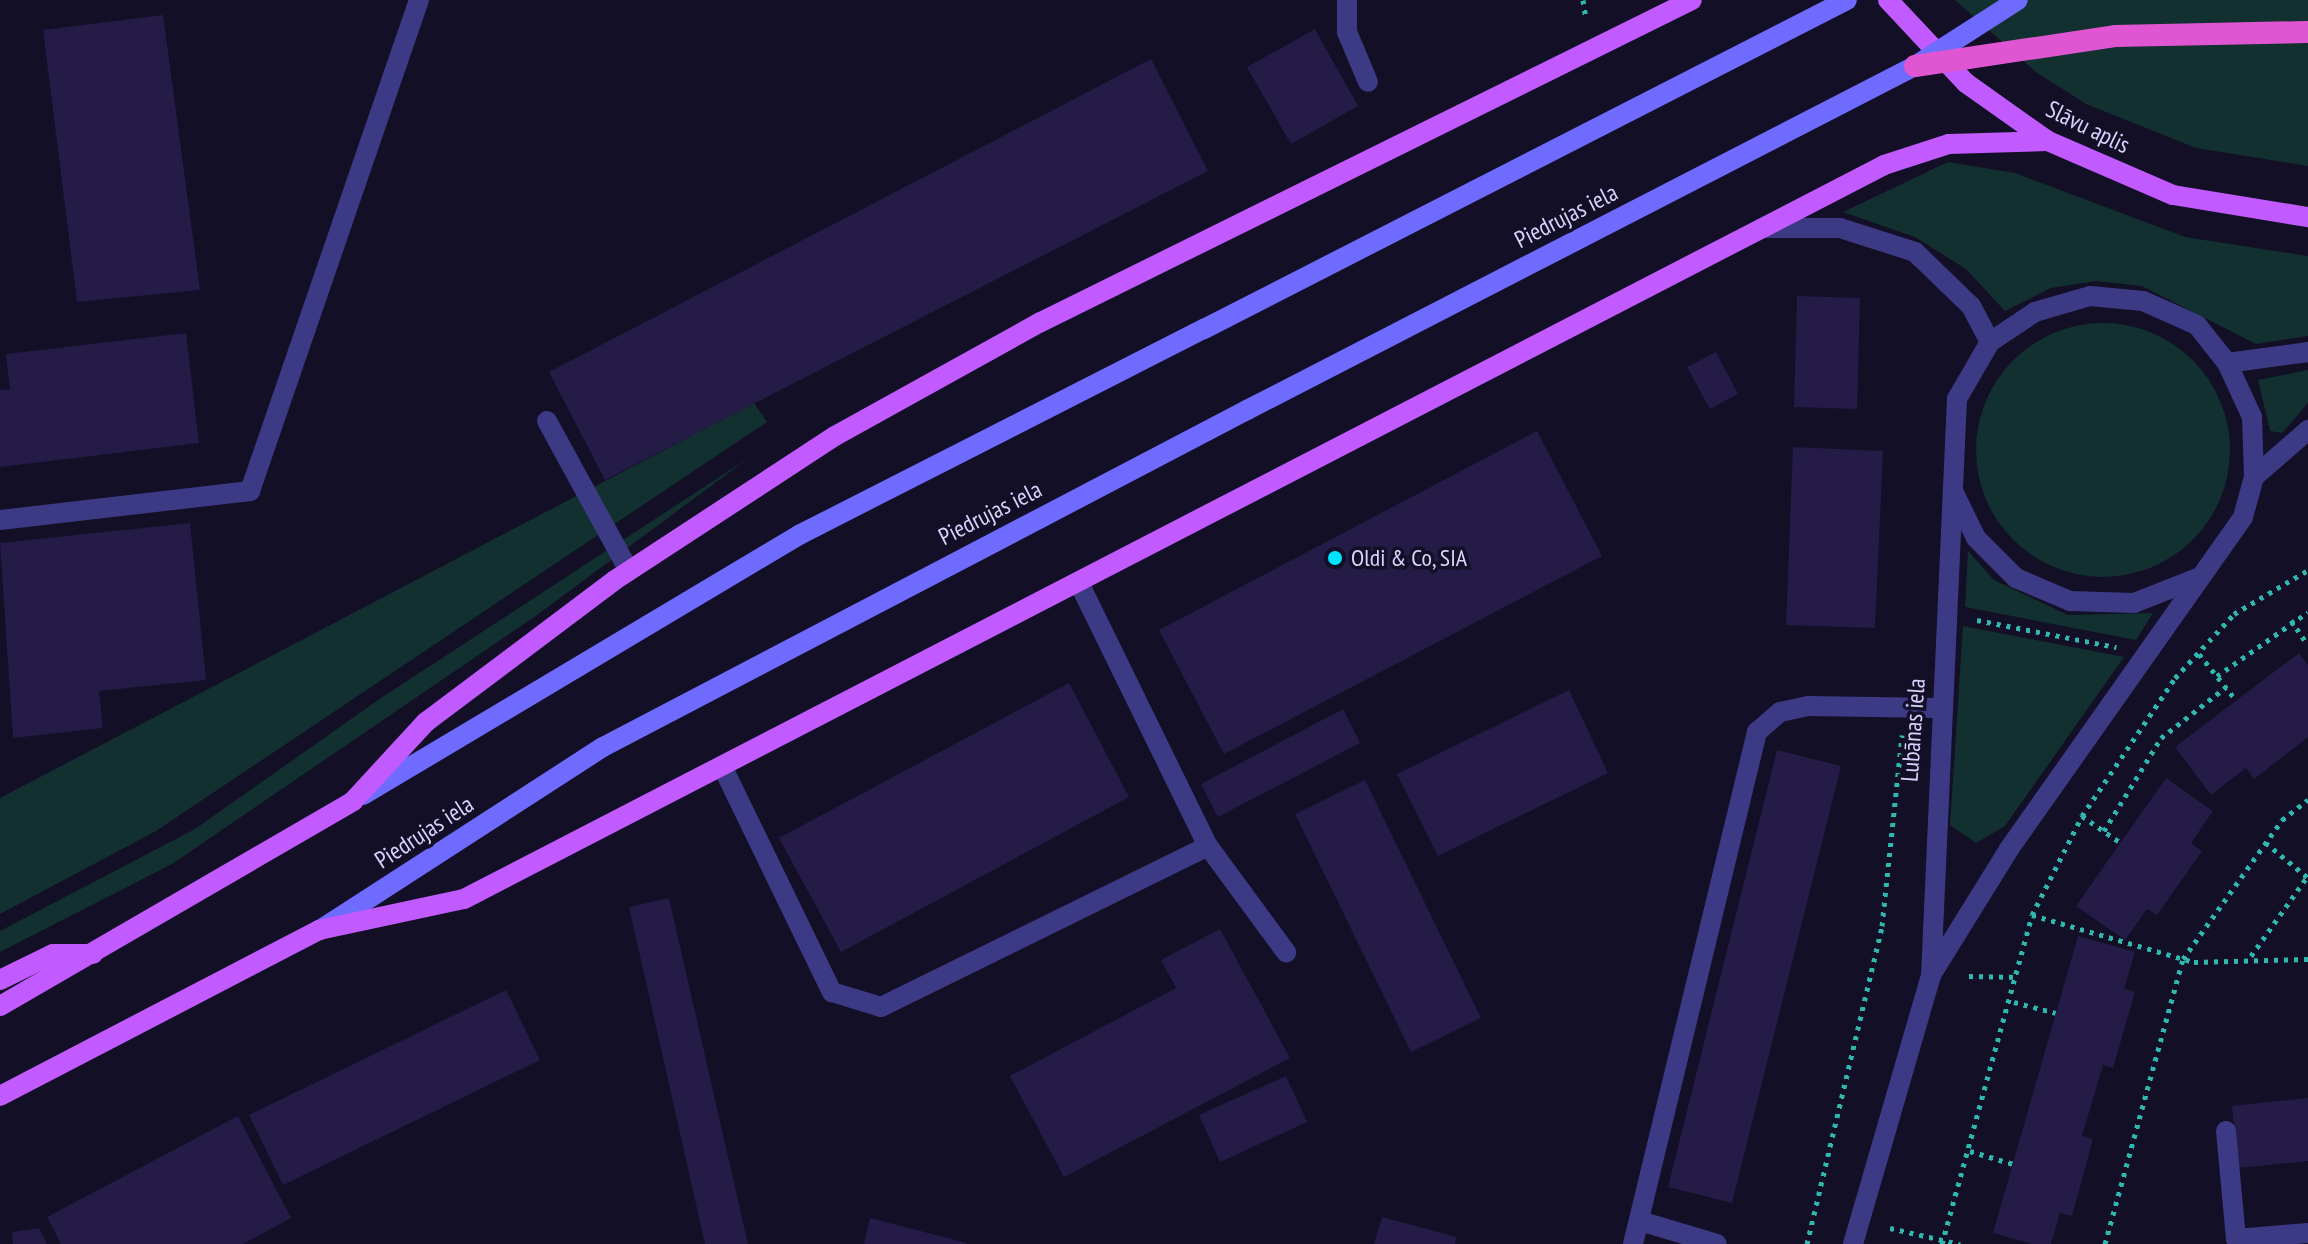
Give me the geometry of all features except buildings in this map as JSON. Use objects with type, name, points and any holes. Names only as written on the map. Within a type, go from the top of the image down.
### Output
[{"type":"highway","points":[[1915,66],[2115,36],[2308,32]]},
{"type":"main road","points":[[353,801],[426,722],[629,571],[835,436],[1041,322],[1692,0]]},
{"type":"main road","points":[[0,1006],[97,954],[799,535],[1847,0]]},
{"type":"main road","name":"Slāvu aplis","points":[[1888,0],[1966,83],[2048,141],[2173,195],[2308,217]]},
{"type":"main road","name":"Piedrujas iela","points":[[0,1096],[319,930],[603,747],[1247,410],[1915,66],[2018,0]]},
{"type":"main road","points":[[319,930],[464,899],[724,770],[1884,165],[1949,144],[2048,141]]},
{"type":"main road","points":[[0,980],[53,954],[97,954]]},
{"type":"street","points":[[0,520],[250,491],[419,0]]},
{"type":"street","points":[[1347,0],[1347,32],[1368,82]]},
{"type":"street","points":[[1766,228],[1840,228],[1915,252],[1971,306],[1990,342]]},
{"type":"street","name":"Lubānas iela","points":[[1853,1244],[1931,975],[1939,708],[1957,399],[1990,342],[2035,312],[2090,296],[2143,301],[2197,325],[2227,363],[2252,417],[2254,477],[2243,517],[2009,849],[1931,975]]},
{"type":"street","points":[[2227,363],[2308,352]]},
{"type":"street","points":[[547,421],[629,571]]},
{"type":"street","points":[[2254,477],[2308,430]]},
{"type":"street","points":[[1951,488],[1976,538],[2016,578],[2070,601],[2134,603],[2200,577]]},
{"type":"street","points":[[1079,583],[1208,846],[1286,952]]},
{"type":"street","points":[[1633,1244],[1757,732],[1780,712],[1808,706],[1939,708]]},
{"type":"street","points":[[724,770],[832,992],[881,1007],[1208,846]]},
{"type":"street","points":[[2226,1131],[2236,1239],[2308,1233]]},
{"type":"street","points":[[1640,1221],[1717,1244]]},
{"type":"path","points":[[1583,0],[1587,21]]},
{"type":"path","points":[[1942,1242],[2014,1002],[2032,915],[2082,816],[2199,654],[2234,614],[2308,570]]},
{"type":"path","points":[[2217,676],[2291,620],[2308,612]]},
{"type":"path","points":[[1966,618],[2129,649]]},
{"type":"path","points":[[2291,620],[2308,645]]},
{"type":"path","points":[[2199,654],[2236,700]]},
{"type":"path","points":[[2104,831],[2161,738],[2226,687]]},
{"type":"path","points":[[1807,1244],[1882,926],[1905,707]]},
{"type":"path","points":[[2105,1244],[2183,959],[2266,843],[2308,800]]},
{"type":"path","points":[[2082,816],[2121,843]]},
{"type":"path","points":[[2251,957],[2308,877],[2266,843]]},
{"type":"path","points":[[2032,915],[2183,959],[2308,959]]},
{"type":"path","points":[[1962,987],[1970,975],[2019,977]]},
{"type":"path","points":[[2014,1002],[2056,1013]]},
{"type":"path","points":[[1970,1151],[2013,1164]]},
{"type":"path","points":[[1887,1236],[1894,1213]]},
{"type":"path","points":[[1889,1228],[1960,1244]]},
{"type":"green space","points":[[1955,0],[2308,0],[2308,166],[2196,148],[2086,104],[2036,72]]},
{"type":"green space","points":[[1948,162],[2015,173],[2185,237],[2308,256],[2308,336],[2256,344],[2142,286],[2096,281],[2051,288],[2005,311],[1966,269],[1915,237],[1843,212]]},
{"type":"green space","points":[[2091,323],[2115,323],[2140,328],[2163,338],[2193,360],[2209,379],[2225,413],[2230,450],[2225,487],[2209,521],[2193,540],[2174,556],[2140,572],[2115,577],[2091,577],[2066,572],[2043,562],[2022,548],[2005,531],[1981,487],[1976,462],[1976,438],[1981,413],[1991,390],[2005,369],[2022,352],[2066,328]]},
{"type":"green space","points":[[2308,370],[2308,403],[2282,433],[2270,431],[2258,380]]},
{"type":"green space","points":[[754,403],[767,422],[156,831],[0,914],[0,798]]},
{"type":"green space","points":[[750,457],[537,615],[172,864],[0,952],[0,931],[195,829],[381,698]]},
{"type":"green space","points":[[1968,551],[1994,580],[2068,615],[2153,613],[2136,640],[1965,607]]},
{"type":"green space","points":[[1963,626],[2124,657],[2005,826],[1976,843],[1950,825]]},
{"type":"place","name":"Oldi & Co, SIA","points":[[1335,558]]}]
